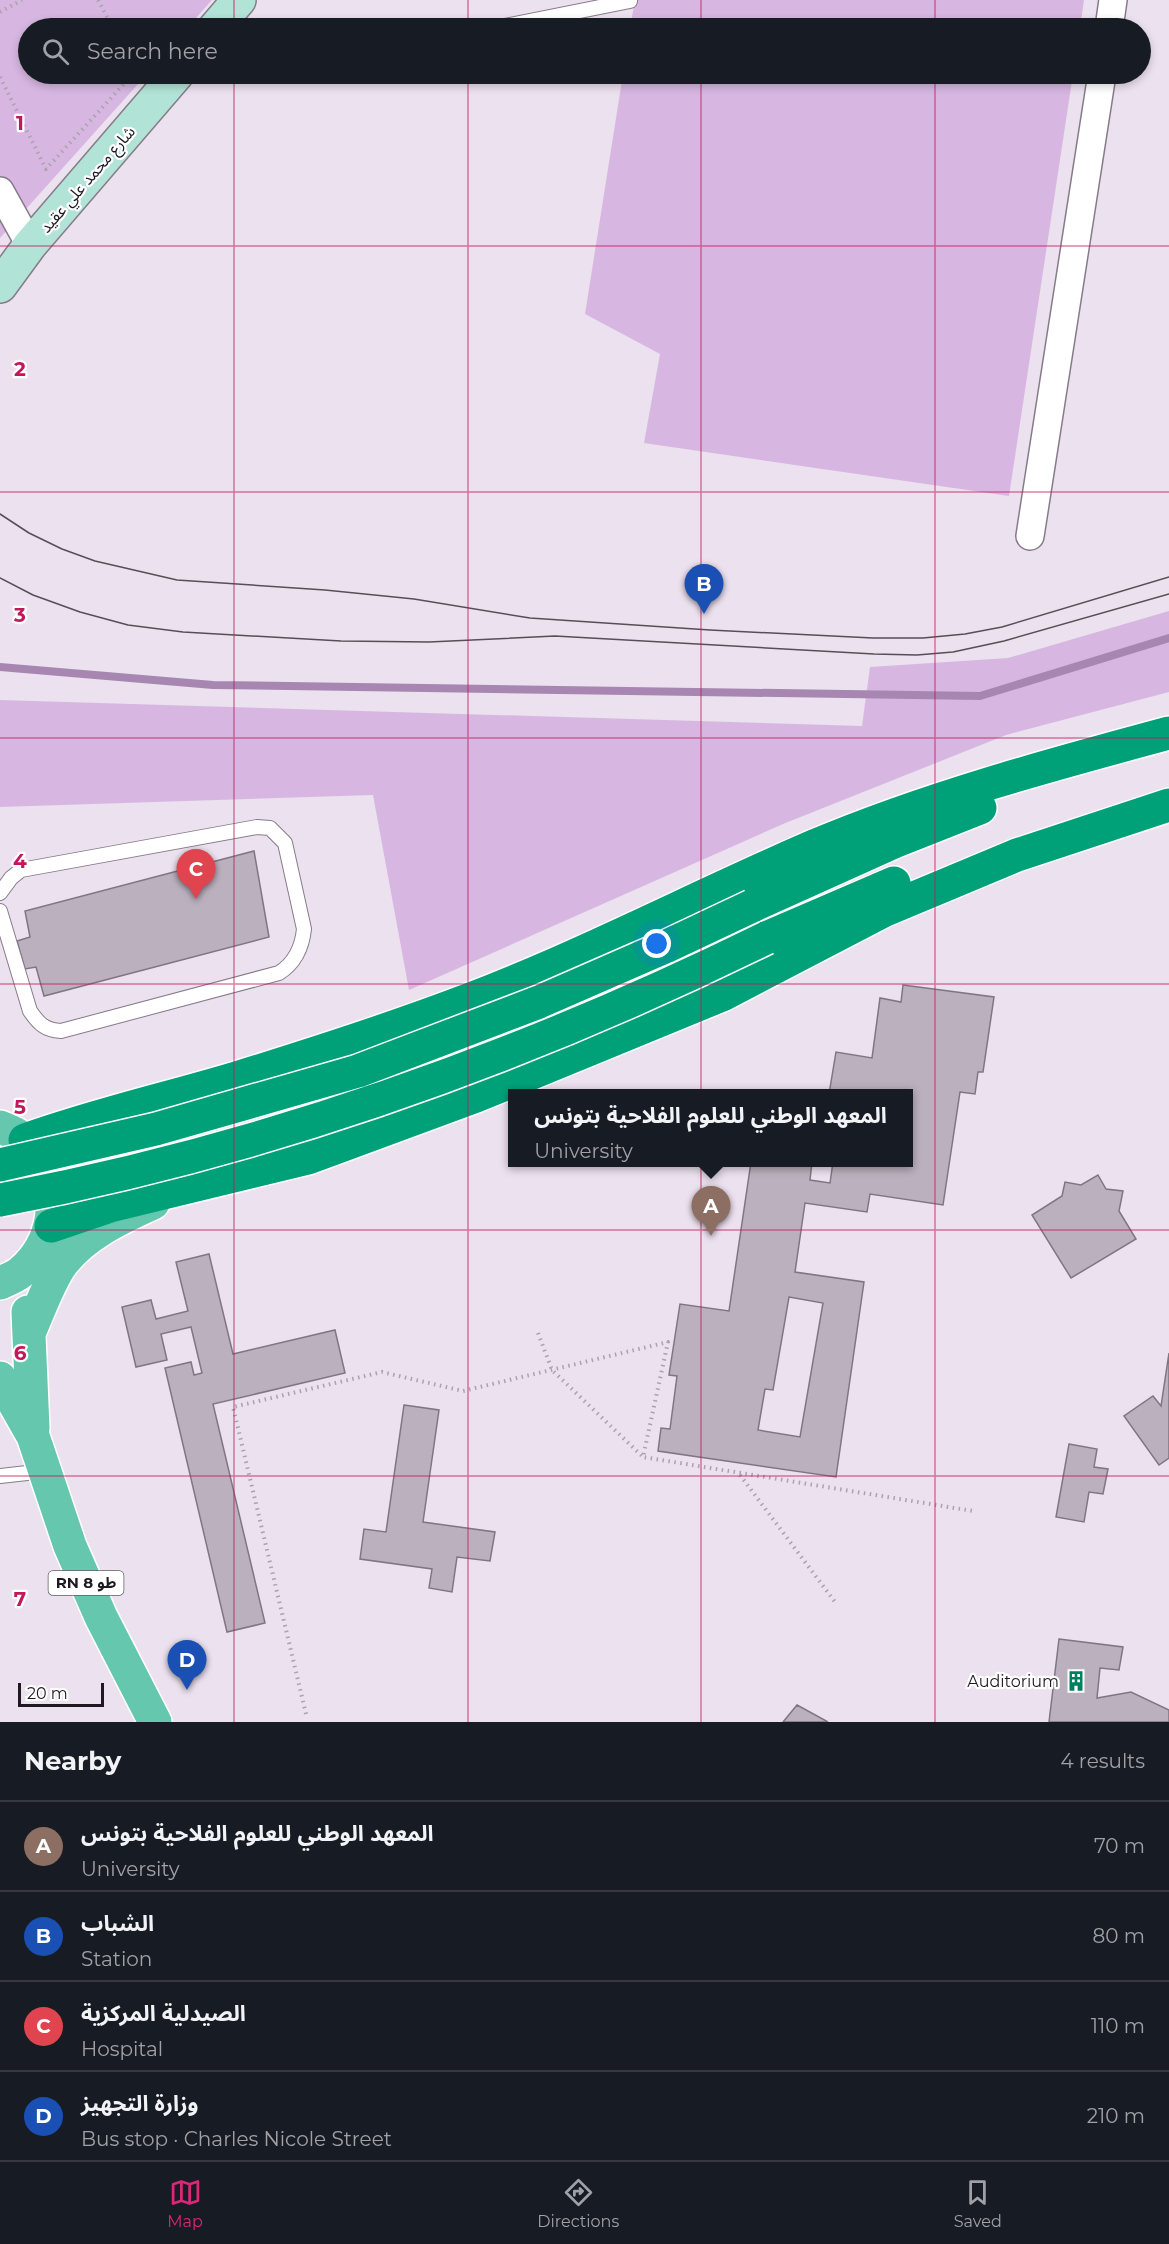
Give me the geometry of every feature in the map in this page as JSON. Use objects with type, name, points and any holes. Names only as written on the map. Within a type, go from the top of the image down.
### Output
[{"type":"highway","points":[[11,1127],[60,1127],[235,1078],[360,1038],[469,999],[590,948],[817,845],[930,803],[1087,755],[1169,734]]},
{"type":"highway","points":[[0,1165],[156,1129],[358,1071],[539,1002],[894,842],[1056,778],[1169,744]]},
{"type":"highway","points":[[0,1200],[164,1163],[272,1134],[396,1095],[534,1042],[695,973],[766,938],[914,875],[1054,821],[1169,790]]},
{"type":"highway","points":[[45,1239],[110,1206],[308,1158],[476,1096],[722,995],[883,911],[1017,855],[1169,805]]},
{"type":"main road","points":[[11,1127],[46,1170],[53,1198],[28,1308],[33,1436]]},
{"type":"main road","points":[[29,1333],[61,1265],[86,1240],[120,1218],[191,1187]]},
{"type":"main road","points":[[0,1283],[20,1273],[45,1239]]},
{"type":"main road","name":"RN 8 طو","points":[[0,1378],[33,1436],[70,1546],[101,1617],[155,1722]]},
{"type":"street","points":[[224,18],[239,0]]},
{"type":"street","points":[[1110,18],[1113,0]]},
{"type":"street","name":"شارع محمد علي عقيد","points":[[0,286],[30,244],[168,84]]},
{"type":"street","points":[[1030,536],[1100,84]]},
{"type":"street","points":[[0,191],[30,244]]},
{"type":"lane","points":[[545,18],[630,1]]},
{"type":"lane","points":[[0,893],[11,878],[21,870],[256,827],[270,828],[285,843],[304,929],[303,941],[297,956],[288,967],[279,973],[61,1031],[49,1030],[39,1025],[30,1011],[5,948],[0,911]]},
{"type":"lane","points":[[0,1476],[45,1471]]},
{"type":"path","points":[[0,12],[22,0]]},
{"type":"path","points":[[98,0],[108,18]]},
{"type":"path","points":[[0,77],[46,169],[124,84]]},
{"type":"path","points":[[538,1333],[552,1370],[643,1457],[973,1511]]},
{"type":"path","points":[[306,1714],[233,1407],[382,1372],[464,1391],[668,1342],[643,1457]]},
{"type":"path","points":[[740,1474],[835,1602]]},
{"type":"shaded area","points":[[0,0],[212,0],[196,18],[18,18],[18,84],[138,84],[0,238]]},
{"type":"shaded area","points":[[635,0],[1084,0],[1081,18],[632,18]]},
{"type":"shaded area","points":[[621,84],[1071,84],[1009,496],[644,443],[660,354],[585,314]]},
{"type":"shaded area","points":[[1169,611],[1169,692],[1006,735],[783,824],[409,990],[373,795],[0,807],[0,700],[862,726],[870,667],[1008,658]]},
{"type":"building","points":[[254,851],[269,937],[44,996],[36,967],[25,969],[17,941],[30,937],[25,911]]},
{"type":"building","points":[[903,985],[994,997],[983,1072],[978,1072],[975,1094],[960,1092],[943,1205],[870,1194],[867,1212],[805,1203],[795,1272],[864,1282],[836,1477],[658,1451],[661,1428],[670,1429],[677,1376],[669,1375],[680,1304],[729,1311],[750,1167],[811,1167],[810,1180],[830,1183],[832,1167],[913,1167],[913,1089],[830,1089],[836,1052],[872,1058],[880,998],[901,1002]],"holes":[[[789,1297],[823,1303],[800,1437],[758,1430],[765,1389],[773,1390]]]},
{"type":"building","points":[[1098,1175],[1106,1189],[1123,1191],[1119,1211],[1136,1239],[1071,1278],[1032,1215],[1062,1196],[1065,1182],[1081,1185]]},
{"type":"building","points":[[209,1254],[233,1354],[335,1330],[345,1373],[213,1404],[265,1623],[227,1632],[165,1368],[191,1362],[194,1375],[202,1373],[191,1327],[161,1334],[167,1360],[136,1367],[122,1307],[151,1300],[156,1319],[188,1311],[176,1262]]},
{"type":"building","points":[[1169,1353],[1169,1458],[1159,1465],[1124,1416],[1153,1396],[1161,1406]]},
{"type":"building","points":[[404,1405],[439,1410],[423,1522],[495,1532],[490,1561],[457,1557],[452,1592],[429,1588],[432,1569],[360,1559],[364,1529],[386,1532]]},
{"type":"building","points":[[1069,1444],[1097,1449],[1094,1467],[1108,1469],[1103,1494],[1089,1492],[1084,1522],[1056,1517]]},
{"type":"building","name":"Auditorium","points":[[1059,1639],[1123,1647],[1119,1670],[1100,1668],[1097,1698],[1131,1692],[1169,1710],[1169,1722],[1049,1722]]},
{"type":"building","points":[[797,1705],[828,1722],[783,1722]]},
{"type":"waterway","points":[[0,667],[213,685],[980,696],[1169,638]]},
{"type":"tram line","points":[[0,514],[29,533],[62,549],[95,561],[177,580],[325,590],[414,599],[530,618],[710,630],[873,638],[923,638],[965,634],[1002,627],[1169,577]]},
{"type":"tram line","points":[[0,578],[33,595],[80,612],[128,625],[183,632],[341,641],[429,642],[555,636],[917,655],[953,652],[1004,641],[1169,594]]},
{"type":"place","name":"الشباب","points":[[704,614]]},
{"type":"place","name":"الصيدلية المركزية","points":[[196,899]]},
{"type":"place","name":"المعهد الوطني للعلوم الفلاحية بتونس","points":[[711,1236]]},
{"type":"place","name":"Auditorium","points":[[1076,1681]]},
{"type":"place","name":"وزارة التجهيز","points":[[187,1690]]}]
